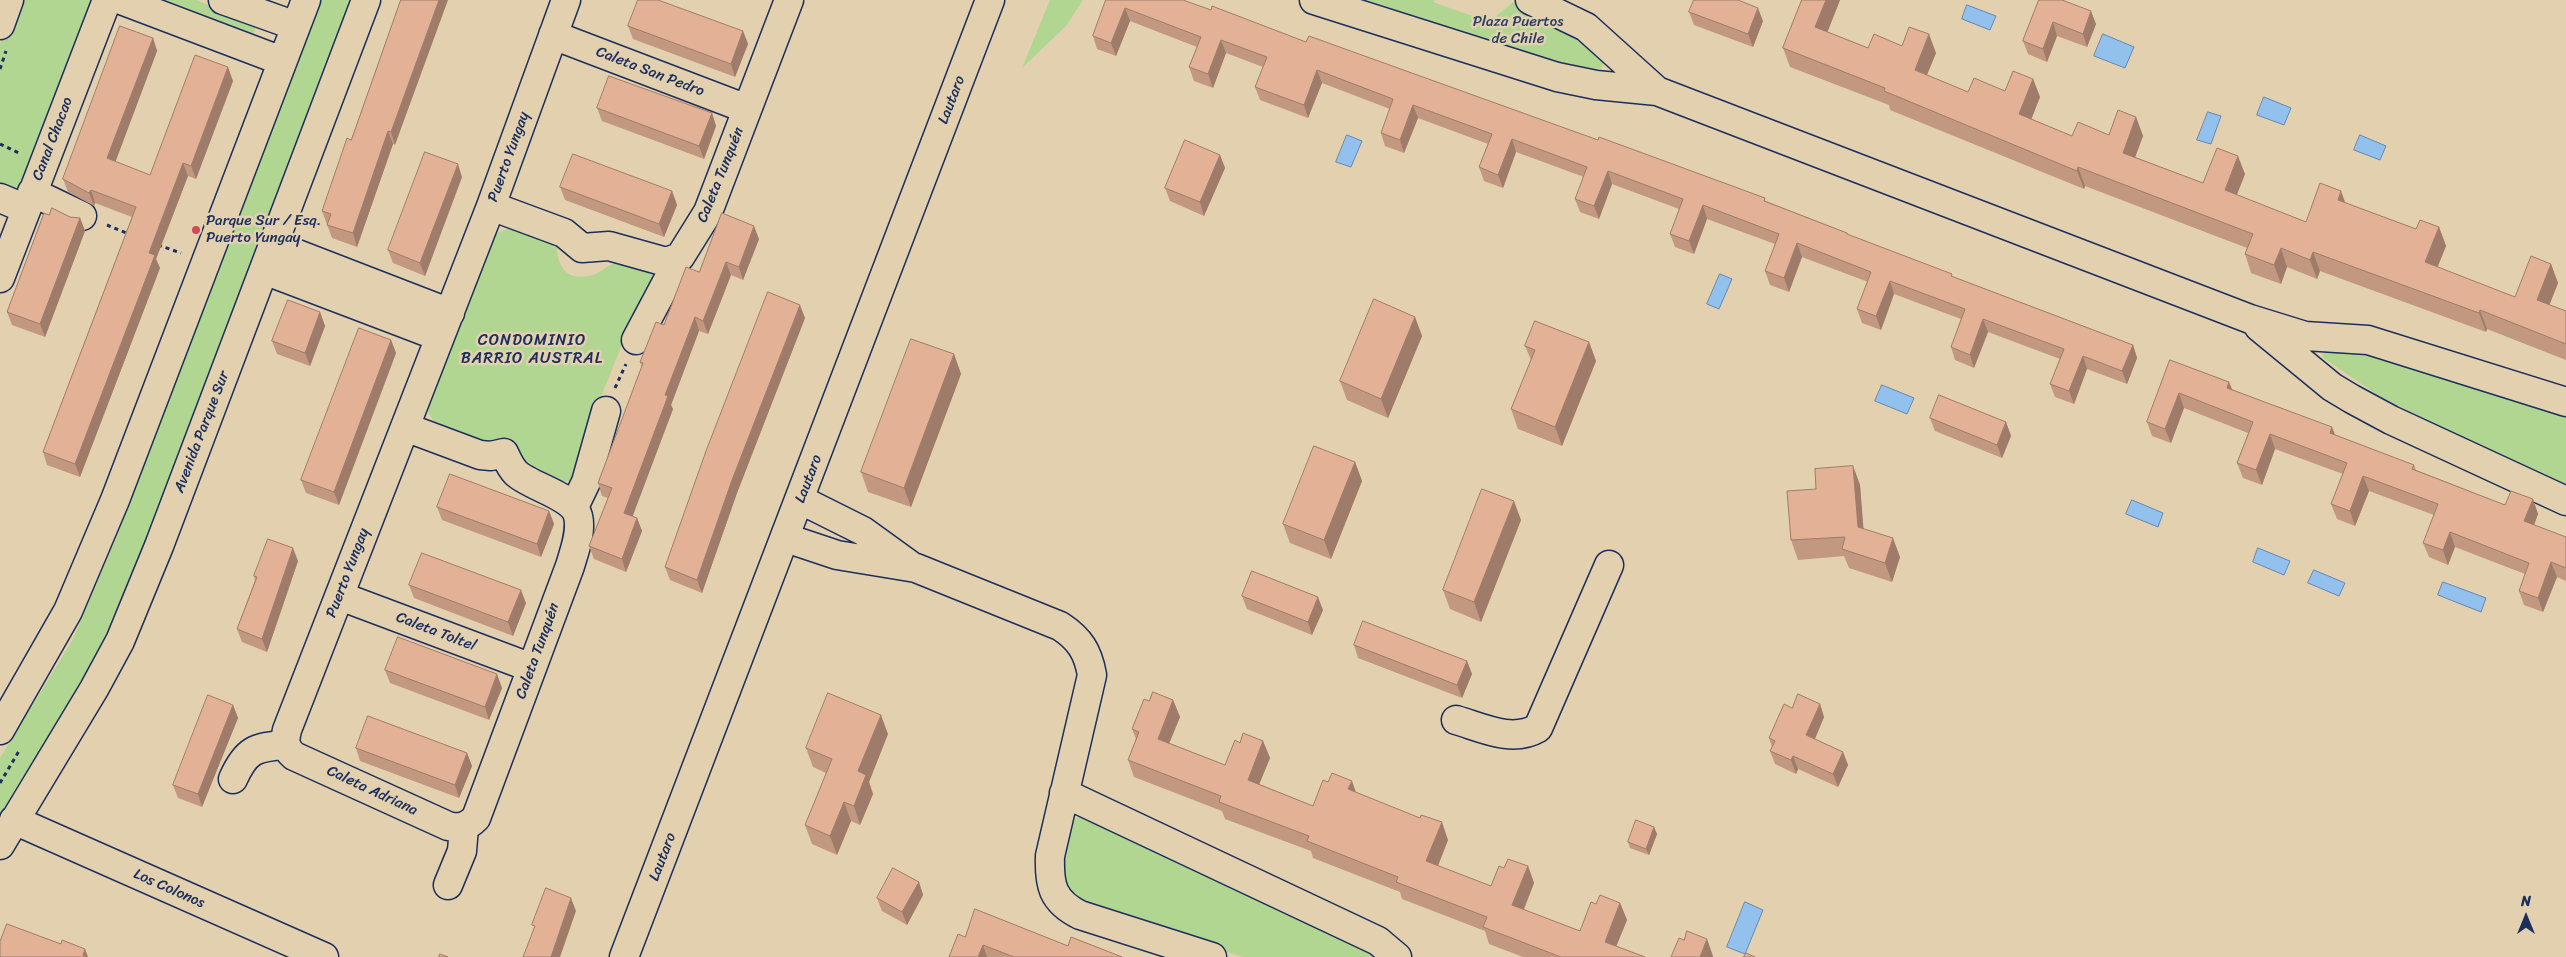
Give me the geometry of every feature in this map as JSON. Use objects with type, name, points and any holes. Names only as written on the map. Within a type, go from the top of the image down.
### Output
[{"type":"street","points":[[0,25],[9,0]]},
{"type":"street","name":"Canal Chacao","points":[[0,278],[107,0]]},
{"type":"street","points":[[121,0],[282,61]]},
{"type":"street","points":[[223,0],[296,26]]},
{"type":"street","points":[[0,730],[56,632],[86,571],[115,500],[306,0]]},
{"type":"street","name":"Avenida Parque Sur","points":[[0,845],[94,689],[120,641],[159,546],[366,0]]},
{"type":"street","name":"Puerto Yungay","points":[[285,745],[286,730],[491,206],[566,0]]},
{"type":"street","name":"Caleta Tunquén","points":[[636,340],[670,276],[673,261],[686,252],[708,212],[789,0]]},
{"type":"street","name":"Lautaro","points":[[624,957],[801,500],[990,0]]},
{"type":"street","points":[[1314,0],[1557,77],[1596,84],[1657,91],[2250,320],[2305,336],[2368,340],[2566,402]]},
{"type":"street","points":[[1530,0],[1586,27],[1657,91]]},
{"type":"street","name":"Caleta San Pedro","points":[[553,35],[748,109]]},
{"type":"street","points":[[0,198],[29,200],[82,216]]},
{"type":"street","points":[[491,206],[564,233],[582,248],[609,246],[657,260],[673,261]]},
{"type":"street","points":[[274,245],[445,325]]},
{"type":"street","points":[[264,270],[445,325]]},
{"type":"street","points":[[2250,320],[2332,387],[2352,399],[2391,420],[2566,501]]},
{"type":"street","points":[[405,427],[480,455],[491,456],[504,453],[515,472],[574,507],[586,482],[606,411]]},
{"type":"street","points":[[801,500],[863,531],[916,568]]},
{"type":"street","name":"Caleta Tunquén","points":[[464,827],[476,818],[575,549],[579,525],[574,507]]},
{"type":"street","points":[[786,538],[837,555],[916,568],[1060,626],[1080,641],[1086,651],[1092,675],[1051,850],[1050,870],[1055,895],[1070,910],[1093,920],[1212,957]]},
{"type":"street","points":[[1456,720],[1509,736],[1526,735],[1538,728],[1609,565]]},
{"type":"street","name":"Caleta Toltel","points":[[340,596],[532,668]]},
{"type":"street","points":[[233,779],[239,765],[254,750],[264,746],[285,745]]},
{"type":"street","name":"Caleta Adriana","points":[[285,745],[294,756],[448,826],[464,827]]},
{"type":"street","points":[[1064,793],[1378,941],[1396,957]]},
{"type":"street","name":"Los Colonos","points":[[14,820],[324,957]]},
{"type":"street","points":[[448,885],[462,851],[464,827]]},
{"type":"path","points":[[0,144],[24,155]]},
{"type":"path","points":[[82,216],[135,236]]},
{"type":"path","points":[[152,242],[205,262]]},
{"type":"path","points":[[606,411],[636,340]]},
{"type":"green space","points":[[16,0],[91,0],[16,193],[0,187],[0,44]]},
{"type":"green space","points":[[151,0],[196,0],[257,24],[251,40]]},
{"type":"green space","points":[[320,0],[353,0],[166,493],[90,670],[21,782],[0,821],[0,758],[72,641],[117,536]]},
{"type":"green space","points":[[1050,0],[1083,0],[1066,26],[1022,68]]},
{"type":"green space","name":"Plaza Puertos de Chile","points":[[1342,0],[1435,0],[1433,2],[1489,22],[1513,2],[1589,39],[1605,60],[1601,68],[1586,71]]},
{"type":"green space","points":[[510,228],[517,229],[557,247],[563,268],[572,275],[586,276],[598,273],[612,264],[624,263],[659,278],[625,337],[592,419],[575,481],[563,481],[548,477],[476,438],[435,423],[426,409],[492,235]]},
{"type":"green space","points":[[2342,346],[2566,413],[2566,485],[2465,440],[2379,396],[2322,357],[2325,350]]},
{"type":"green space","points":[[1085,815],[1381,957],[1243,957],[1092,910],[1071,899],[1059,872],[1069,825],[1075,819]]},
{"type":"water","points":[[1967,5],[1996,16],[1990,30],[1962,19]]},
{"type":"water","points":[[2103,34],[2134,47],[2125,68],[2094,56]]},
{"type":"water","points":[[2264,97],[2291,108],[2284,125],[2257,115]]},
{"type":"water","points":[[2208,112],[2221,116],[2211,144],[2197,140]]},
{"type":"water","points":[[1347,135],[1362,141],[1351,167],[1336,162]]},
{"type":"water","points":[[2360,135],[2386,146],[2380,160],[2354,150]]},
{"type":"water","points":[[1720,274],[1732,279],[1719,309],[1707,304]]},
{"type":"water","points":[[1882,385],[1914,398],[1907,414],[1875,401]]},
{"type":"water","points":[[2132,500],[2163,513],[2158,527],[2126,514]]},
{"type":"water","points":[[2258,548],[2290,561],[2284,575],[2253,562]]},
{"type":"water","points":[[2314,570],[2345,583],[2339,596],[2308,583]]},
{"type":"water","points":[[2443,582],[2486,598],[2481,612],[2438,595]]},
{"type":"water","points":[[1745,902],[1763,910],[1745,954],[1727,947]]},
{"type":"building","points":[[401,0],[439,0],[391,132],[388,131],[353,233],[327,225],[331,214],[322,211],[347,138],[351,140]]},
{"type":"building","points":[[638,0],[658,0],[743,31],[731,64],[628,26]]},
{"type":"building","points":[[1106,0],[1183,0],[1211,10],[1212,6],[1306,42],[1309,36],[1598,140],[1599,137],[1765,198],[1764,201],[1952,274],[1951,276],[2133,345],[2122,371],[2083,356],[2069,391],[2050,384],[2064,349],[1983,319],[1970,355],[1951,347],[1965,309],[1890,281],[1876,316],[1857,309],[1871,272],[1797,243],[1784,278],[1765,271],[1779,234],[1703,205],[1689,241],[1670,234],[1683,199],[1608,171],[1594,206],[1575,199],[1587,167],[1512,139],[1498,175],[1479,167],[1492,134],[1413,105],[1400,140],[1381,133],[1393,99],[1317,70],[1304,105],[1255,87],[1267,57],[1221,40],[1208,74],[1189,67],[1201,37],[1125,8],[1111,43],[1093,36]]},
{"type":"building","points":[[1694,0],[1738,0],[1758,8],[1748,34],[1689,12]]},
{"type":"building","points":[[1802,0],[1826,0],[1815,27],[1868,48],[1874,34],[1902,46],[1909,27],[1929,34],[1915,70],[1968,92],[1974,78],[2005,91],[2013,71],[2033,79],[2019,114],[2072,136],[2078,122],[2109,135],[2118,110],[2136,117],[2123,153],[2203,183],[2217,148],[2238,156],[2225,190],[2306,222],[2320,183],[2341,191],[2338,200],[2416,229],[2420,220],[2439,227],[2425,262],[2515,297],[2531,256],[2551,264],[2537,300],[2566,311],[2566,344],[2480,310],[2479,313],[2313,252],[2310,260],[2281,248],[2274,265],[2245,254],[2253,234],[2078,167],[2077,171],[1884,91],[1885,88],[1783,48]]},
{"type":"building","points":[[2039,0],[2062,0],[2091,11],[2083,34],[2053,22],[2043,49],[2023,41]]},
{"type":"building","points":[[120,26],[153,38],[107,158],[150,175],[195,55],[228,67],[191,166],[183,163],[149,253],[155,255],[75,464],[43,452],[136,207],[91,190],[89,193],[63,179]]},
{"type":"building","points":[[609,76],[712,113],[699,146],[597,108]]},
{"type":"building","points":[[1185,140],[1220,155],[1200,202],[1165,188]]},
{"type":"building","points":[[425,152],[458,164],[420,263],[388,250]]},
{"type":"building","points":[[573,154],[672,191],[659,224],[560,187]]},
{"type":"building","points":[[52,208],[70,217],[80,218],[40,324],[7,312],[44,213],[49,215]]},
{"type":"building","points":[[722,213],[754,226],[739,267],[726,262],[703,321],[695,317],[665,395],[668,396],[624,513],[637,518],[622,559],[589,546],[612,488],[598,483],[643,363],[640,362],[656,322],[664,325],[686,267],[699,272]]},
{"type":"building","points":[[768,292],[800,305],[732,480],[697,580],[665,567],[706,451]]},
{"type":"building","points":[[1374,299],[1415,317],[1381,399],[1340,381]]},
{"type":"building","points":[[288,300],[320,312],[305,353],[272,341]]},
{"type":"building","points":[[1535,321],[1589,342],[1555,427],[1511,409],[1535,350],[1525,346]]},
{"type":"building","points":[[359,328],[391,340],[334,492],[301,480]]},
{"type":"building","points":[[911,339],[954,354],[904,488],[861,472]]},
{"type":"building","points":[[2170,360],[2229,382],[2227,388],[2332,427],[2330,433],[2414,465],[2412,469],[2505,505],[2511,491],[2533,499],[2524,521],[2566,537],[2566,568],[2551,562],[2538,598],[2519,591],[2529,563],[2450,532],[2443,550],[2423,543],[2438,504],[2363,476],[2350,511],[2331,504],[2347,463],[2270,434],[2256,470],[2237,463],[2253,422],[2179,393],[2165,429],[2147,422]]},
{"type":"building","points":[[1939,395],[2006,422],[1997,445],[1930,418]]},
{"type":"building","points":[[1314,446],[1355,462],[1324,540],[1283,524]]},
{"type":"building","points":[[1853,466],[1858,527],[1893,538],[1885,563],[1842,549],[1845,537],[1791,540],[1787,491],[1816,489],[1815,469]]},
{"type":"building","points":[[450,474],[549,511],[537,544],[437,507]]},
{"type":"building","points":[[1482,489],[1514,501],[1474,602],[1443,590]]},
{"type":"building","points":[[268,539],[293,548],[262,639],[237,629],[257,577],[254,576]]},
{"type":"building","points":[[422,553],[521,590],[508,622],[409,585]]},
{"type":"building","points":[[1252,571],[1318,597],[1308,622],[1242,596]]},
{"type":"building","points":[[1363,621],[1467,661],[1457,685],[1354,645]]},
{"type":"building","points":[[398,637],[497,674],[485,707],[385,670]]},
{"type":"building","points":[[1153,692],[1173,700],[1158,739],[1225,765],[1235,740],[1240,743],[1243,733],[1263,741],[1248,780],[1313,806],[1323,780],[1328,782],[1332,773],[1352,781],[1348,789],[1420,818],[1421,815],[1442,822],[1426,861],[1491,886],[1499,866],[1504,868],[1508,859],[1528,866],[1512,905],[1580,931],[1591,902],[1596,904],[1600,895],[1620,903],[1605,942],[1645,957],[1561,957],[1483,927],[1487,917],[1396,882],[1398,877],[1307,841],[1309,836],[1219,802],[1221,796],[1128,760],[1139,732],[1132,729],[1144,699],[1149,701]]},
{"type":"building","points":[[828,693],[881,715],[858,771],[866,775],[854,806],[844,802],[830,836],[805,825],[832,759],[806,748]]},
{"type":"building","points":[[1798,694],[1820,704],[1806,735],[1843,752],[1833,774],[1793,756],[1791,760],[1770,751],[1775,741],[1769,738],[1784,704],[1792,708]]},
{"type":"building","points":[[208,695],[233,705],[198,794],[173,785]]},
{"type":"building","points":[[368,716],[467,753],[455,785],[356,748]]},
{"type":"building","points":[[1636,820],[1654,827],[1646,849],[1628,842]]},
{"type":"building","points":[[893,868],[919,882],[902,912],[877,898]]},
{"type":"building","points":[[546,888],[571,898],[551,957],[523,957],[535,926],[532,925]]},
{"type":"building","points":[[975,909],[1068,946],[1071,937],[1122,957],[1014,957],[983,945],[978,957],[949,957],[958,934],[965,937]]},
{"type":"building","points":[[7,924],[61,944],[62,940],[85,949],[83,955],[86,957],[0,957],[0,942]]},
{"type":"building","points":[[1687,931],[1707,939],[1700,957],[1671,957],[1679,938],[1684,940]]},
{"type":"building","points":[[1746,953],[1755,957],[1744,957]]},
{"type":"place","name":"Parque Sur / Esq. Puerto Yungay","points":[[196,230]]},
{"type":"district","name":"CONDOMINIO BARRIO AUSTRAL","points":[[532,350]]}]
